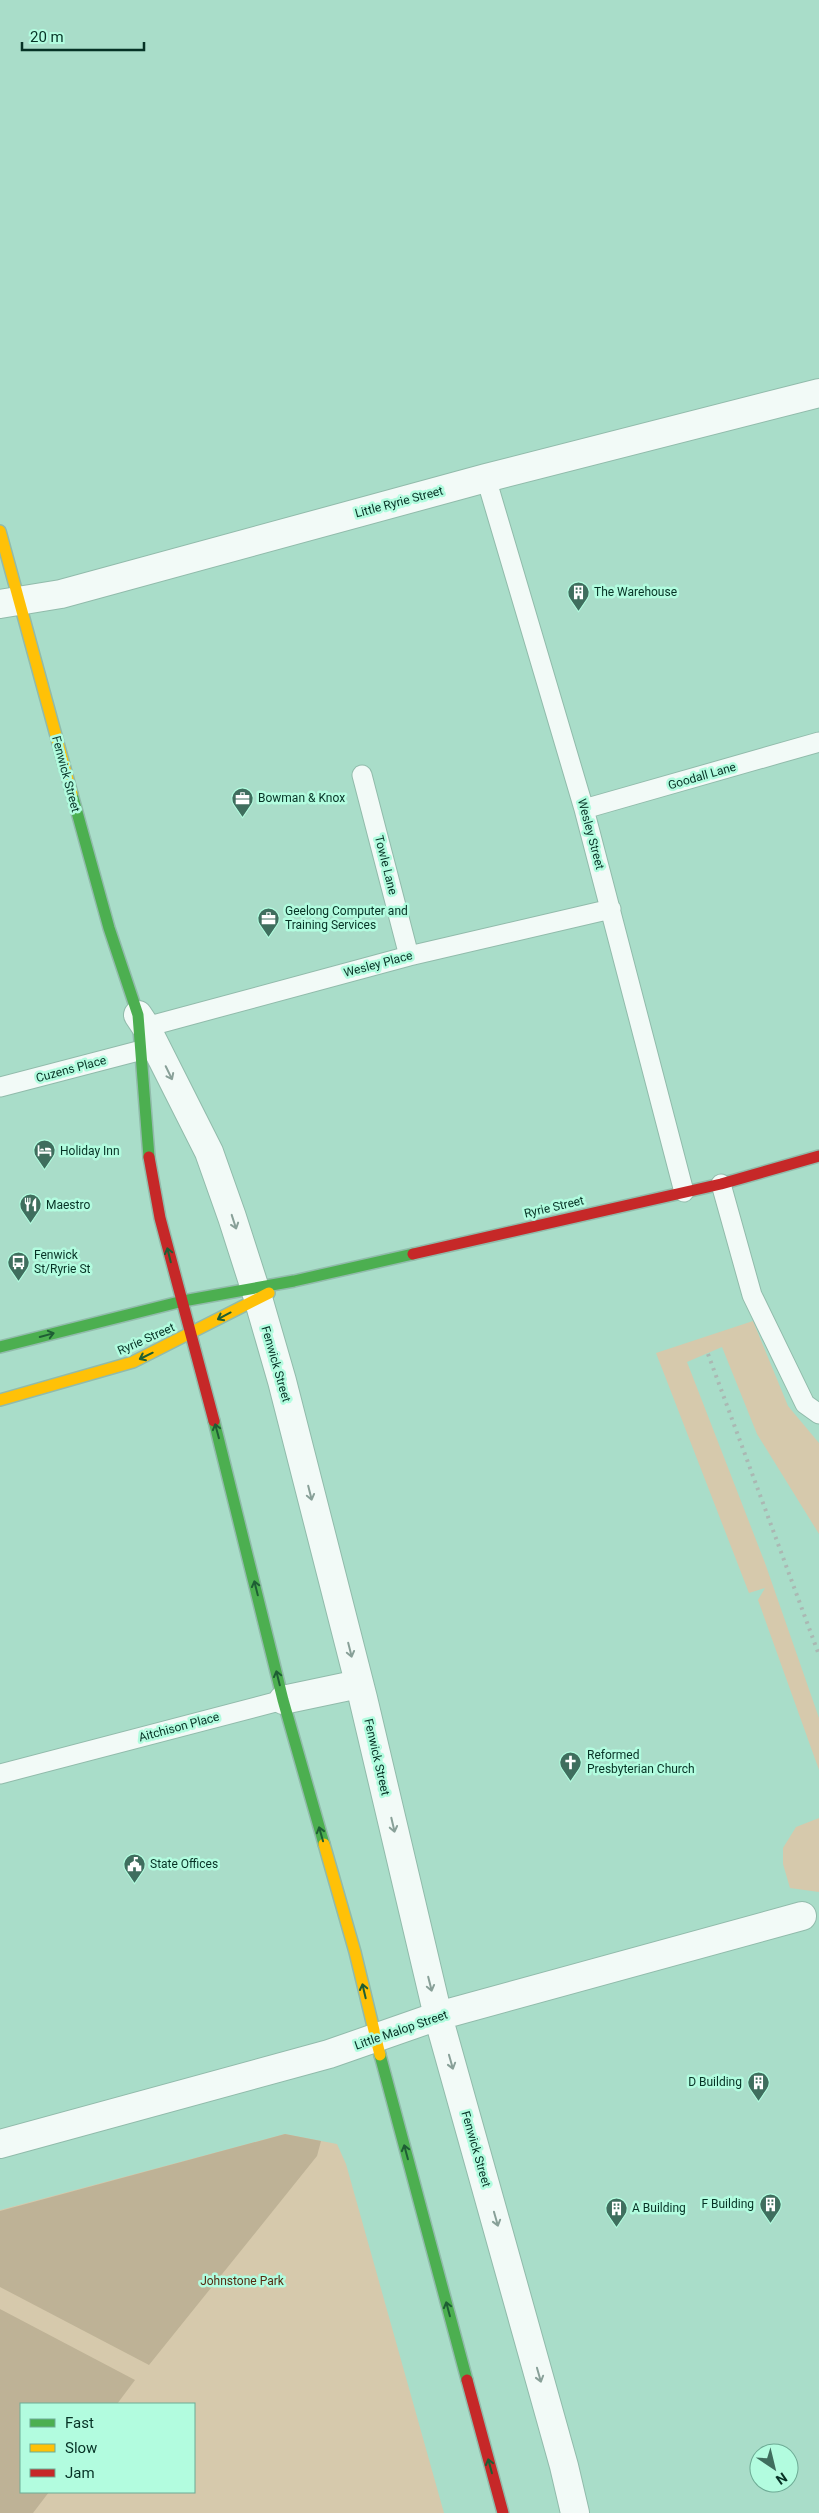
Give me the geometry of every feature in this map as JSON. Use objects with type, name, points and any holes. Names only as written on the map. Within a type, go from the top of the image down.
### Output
[{"type":"street","name":"Little Ryrie Street","points":[[9,603],[61,594],[486,478],[808,395],[819,381]]},
{"type":"street","name":"Fenwick Street","points":[[0,531],[9,603],[142,1030],[209,1152],[256,1292],[282,1381],[359,1684],[438,2016],[564,2466],[575,2513]]},
{"type":"street","name":"Fenwick Street","points":[[142,1030],[149,1158],[160,1218],[225,1464],[283,1700],[355,1952],[375,2039],[503,2513]]},
{"type":"street","name":"Ryrie Street","points":[[0,1347],[181,1302],[256,1292],[294,1281],[721,1184],[819,1156]]},
{"type":"street","name":"Ryrie Street","points":[[0,1400],[133,1362],[190,1334],[256,1292]]},
{"type":"street","name":"Aitchison Place","points":[[283,1700],[359,1684]]},
{"type":"street","name":"Little Malop Street","points":[[0,2144],[329,2054],[438,2016],[802,1916]]},
{"type":"lane","name":"Wesley Street","points":[[486,478],[584,810],[684,1192]]},
{"type":"lane","name":"Goodall Lane","points":[[584,810],[819,742]]},
{"type":"lane","name":"Towle Lane","points":[[362,775],[409,956]]},
{"type":"lane","name":"Wesley Place","points":[[142,1030],[409,956],[611,909]]},
{"type":"lane","name":"Cuzens Place","points":[[0,1087],[142,1030]]},
{"type":"lane","points":[[721,1184],[752,1295],[805,1404],[819,1414]]},
{"type":"lane","name":"Aitchison Place","points":[[0,1774],[283,1700]]},
{"type":"green space","points":[[753,1321],[788,1406],[819,1443],[819,1534],[757,1434],[722,1347],[687,1362],[765,1563],[819,1718],[819,1770],[758,1600],[765,1588],[749,1593],[656,1353]]},
{"type":"green space","points":[[819,1818],[819,1892],[790,1888],[783,1864],[783,1848],[796,1827]]},
{"type":"green space","name":"Johnstone Park","points":[[285,2134],[337,2144],[346,2164],[444,2513],[0,2513],[0,2210]]},
{"type":"shaded area","points":[[285,2134],[321,2141],[317,2156],[149,2365],[0,2287],[0,2211]]},
{"type":"shaded area","points":[[0,2309],[135,2380],[118,2403],[20,2403],[20,2493],[48,2493],[33,2513],[0,2513]]},
{"type":"railway","points":[[708,1354],[819,1655]]},
{"type":"traffic: fast","points":[[72,794],[109,928],[138,1015],[149,1157]]},
{"type":"traffic: fast","points":[[0,1347],[183,1301],[294,1281],[413,1254]]},
{"type":"traffic: fast","points":[[214,1421],[283,1700],[324,1844]]},
{"type":"traffic: fast","points":[[380,2055],[467,2380]]},
{"type":"traffic: slow","points":[[0,531],[72,794]]},
{"type":"traffic: slow","points":[[0,1400],[133,1362],[269,1293]]},
{"type":"traffic: slow","points":[[324,1844],[355,1952],[380,2055]]},
{"type":"traffic: jam","points":[[413,1254],[721,1184],[819,1156]]},
{"type":"traffic: jam","points":[[149,1157],[160,1218],[214,1421]]},
{"type":"traffic: jam","points":[[467,2380],[503,2513]]},
{"type":"place","name":"The Warehouse","points":[[578,611]]},
{"type":"place","name":"Bowman & Knox","points":[[242,817]]},
{"type":"place","name":"Geelong Computer and Training Services","points":[[269,937]]},
{"type":"place","name":"Holiday Inn","points":[[44,1170]]},
{"type":"place","name":"Maestro","points":[[30,1224]]},
{"type":"place","name":"Fenwick St/Ryrie St","points":[[18,1281]]},
{"type":"place","name":"Reformed Presbyterian Church","points":[[571,1781]]},
{"type":"place","name":"State Offices","points":[[134,1883]]},
{"type":"place","name":"D Building","points":[[758,2101]]},
{"type":"place","name":"F Building","points":[[770,2223]]},
{"type":"place","name":"A Building","points":[[616,2227]]}]
